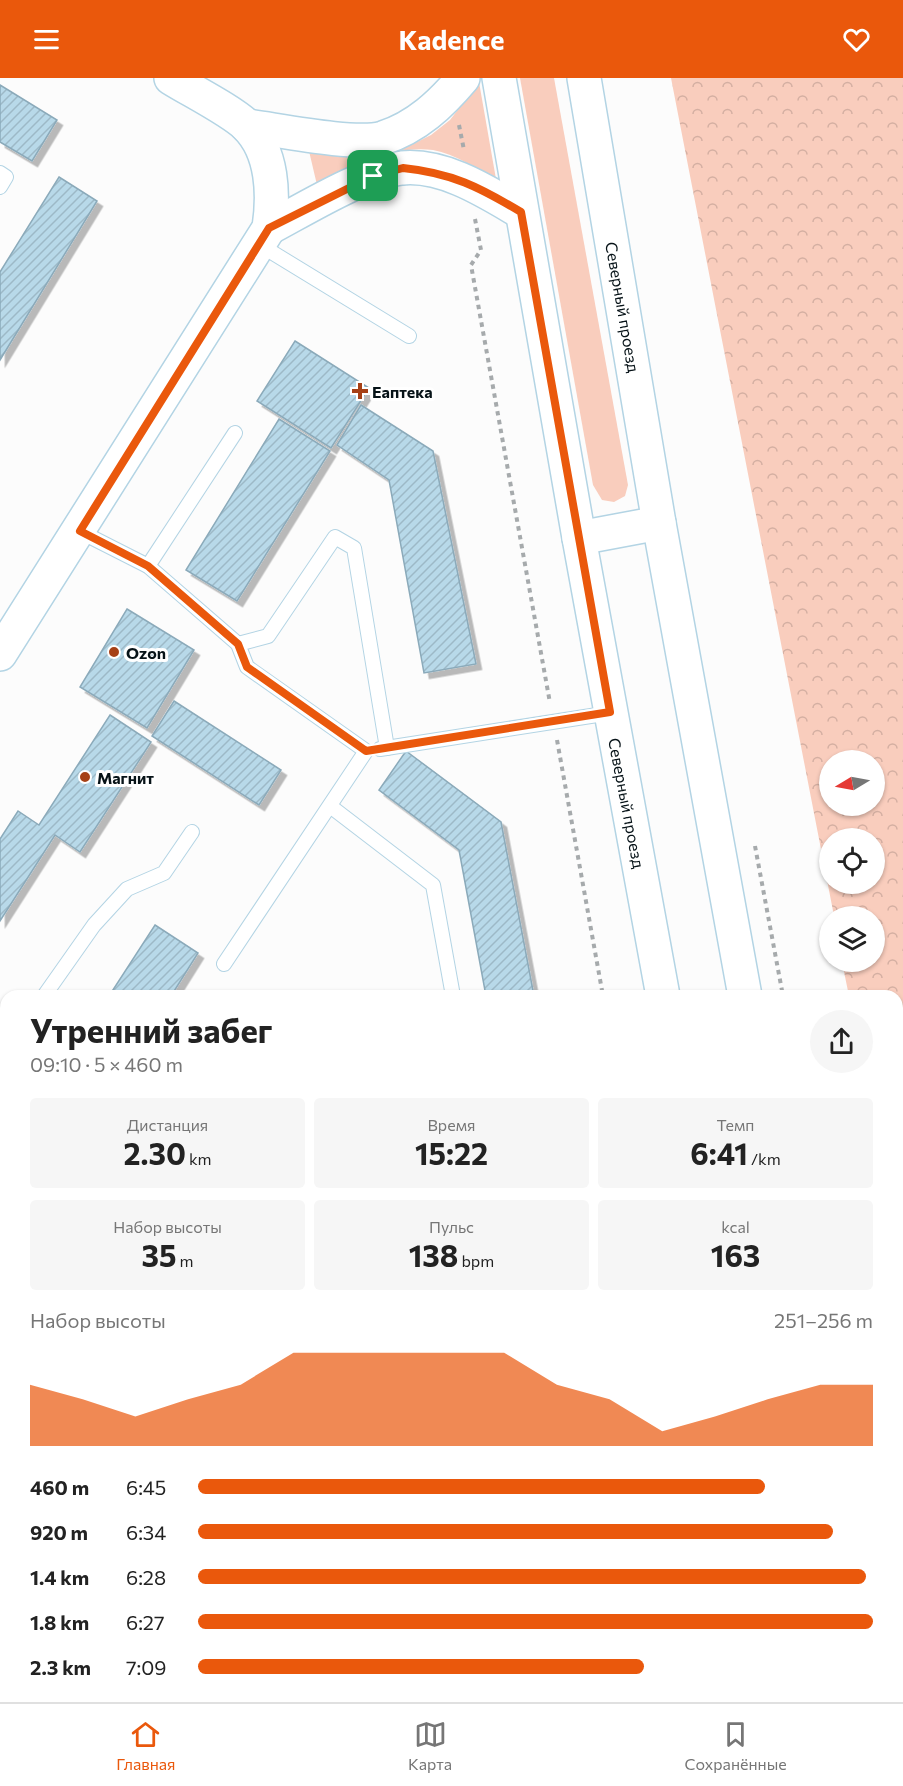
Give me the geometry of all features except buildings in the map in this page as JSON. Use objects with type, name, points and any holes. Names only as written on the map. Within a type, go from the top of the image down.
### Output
[{"type":"main road","points":[[171,78],[247,126],[321,137],[382,138],[420,121],[438,107],[458,84]]},
{"type":"main road","name":"Северный проезд","points":[[499,78],[610,712],[662,990]]},
{"type":"main road","name":"Северный проезд","points":[[584,78],[659,523],[744,990]]},
{"type":"main road","points":[[1,650],[80,531],[264,236],[273,202],[270,176],[261,149],[247,126]]},
{"type":"main road","points":[[264,236],[373,176],[403,168],[438,172],[470,184],[521,212]]},
{"type":"main road","points":[[579,538],[659,523]]},
{"type":"lane","points":[[0,173],[6,177],[0,187]]},
{"type":"lane","points":[[264,236],[409,336]]},
{"type":"lane","points":[[148,566],[235,433]]},
{"type":"lane","points":[[80,531],[148,566],[238,644],[247,667],[366,751],[610,712]]},
{"type":"lane","points":[[238,644],[268,636],[335,537],[354,549],[387,748]]},
{"type":"lane","points":[[224,964],[366,751]]},
{"type":"lane","points":[[330,806],[433,885],[452,990]]},
{"type":"lane","points":[[48,990],[94,925],[127,889],[164,873],[192,832]]},
{"type":"path","points":[[458,84],[470,184],[481,250],[471,265],[602,990]]},
{"type":"path","points":[[755,846],[782,990]]},
{"type":"green space","points":[[520,78],[554,78],[628,485],[625,496],[614,502],[602,500],[593,485]]},
{"type":"green space","points":[[671,78],[903,78],[903,990],[848,990],[844,972],[885,972],[885,906],[832,906],[830,894],[885,894],[885,828],[819,828],[819,839]]},
{"type":"green space","points":[[479,82],[496,179],[449,155],[433,150],[418,149],[373,159],[317,185],[309,151],[363,156],[413,144],[431,135],[450,120]]},
{"type":"place","name":"Еаптека","points":[[360,391]]},
{"type":"place","name":"Ozon","points":[[114,652]]},
{"type":"place","name":"Магнит","points":[[85,777]]},
{"type":"route","points":[[403,168],[438,172],[483,189],[521,212],[610,712],[366,751],[247,667],[238,644],[148,566],[80,531],[269,228],[373,176],[403,168]]}]
